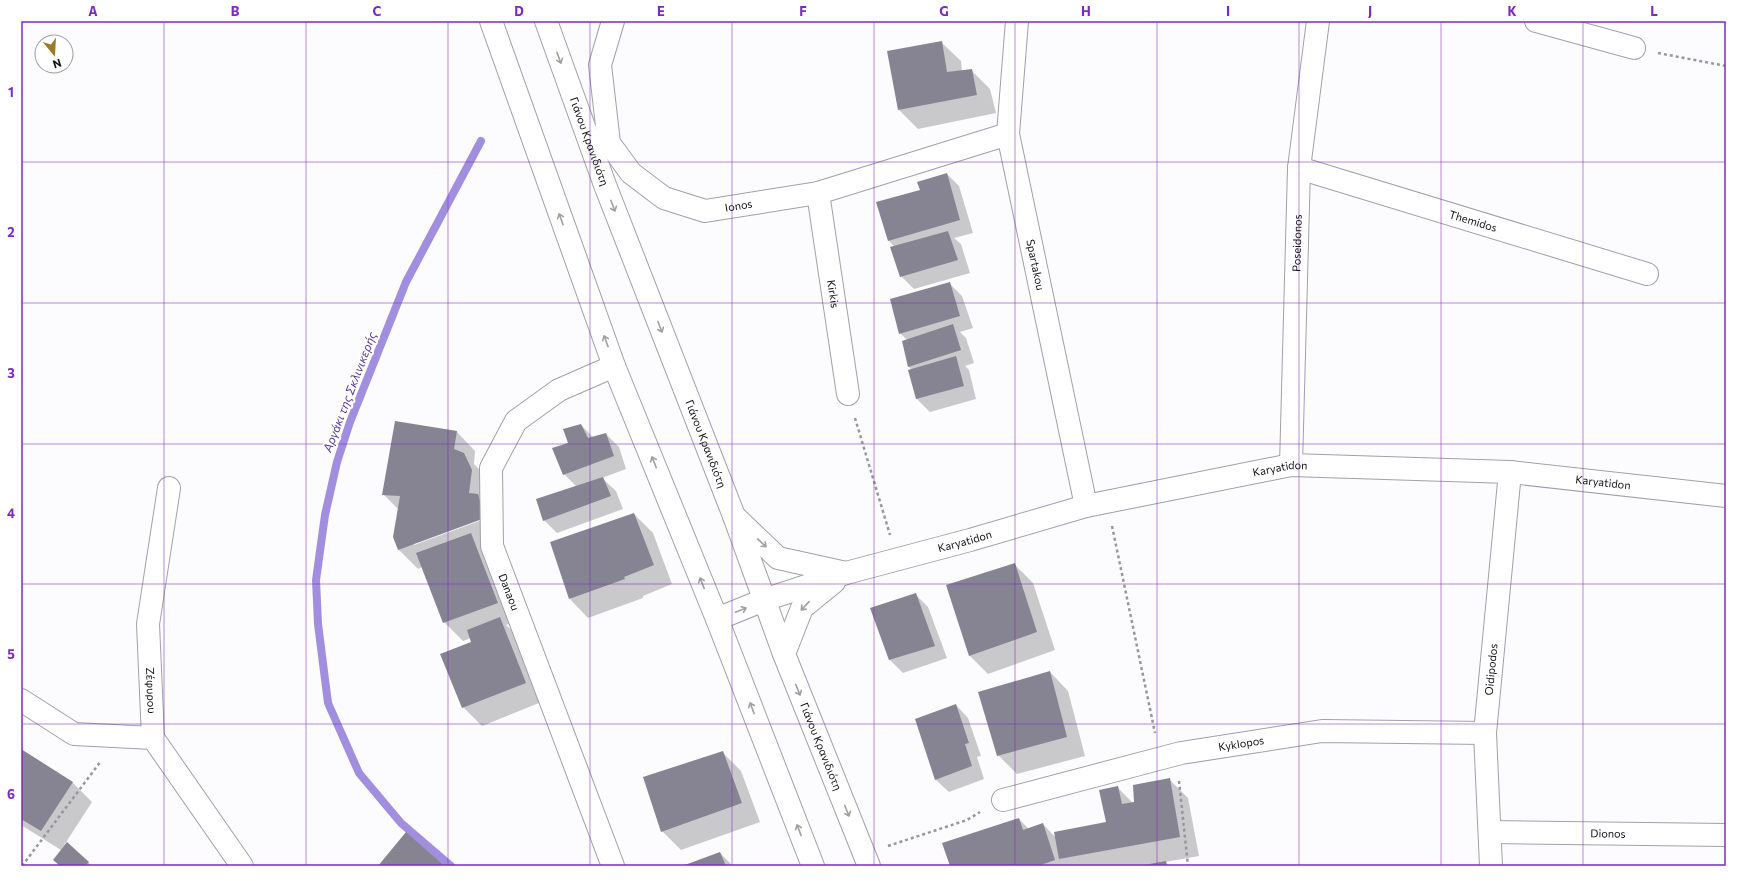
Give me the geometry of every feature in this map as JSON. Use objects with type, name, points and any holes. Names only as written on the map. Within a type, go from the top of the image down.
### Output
[{"type":"street","points":[[491,21],[614,366],[717,619],[813,866]]},
{"type":"street","name":"Γιάνου Κρανιδιότη","points":[[546,21],[605,185],[734,516],[784,654],[867,860]]},
{"type":"street","name":"Ionos","points":[[614,21],[600,66],[609,143],[631,173],[664,198],[705,211],[818,193],[1008,134]]},
{"type":"street","name":"Spartakou","points":[[1017,21],[1008,134],[1086,506]]},
{"type":"street","name":"Poseidonos","points":[[1291,466],[1299,168],[1318,21]]},
{"type":"street","points":[[1536,21],[1634,48]]},
{"type":"street","name":"Themidos","points":[[1299,168],[1647,274]]},
{"type":"street","name":"Kirkis","points":[[818,193],[848,394]]},
{"type":"street","name":"Danaou","points":[[613,866],[492,546],[491,468],[516,421],[559,390],[614,366]]},
{"type":"street","name":"Karyatidon","points":[[717,619],[764,600],[846,573],[1086,506],[1291,466],[1510,472],[1726,496]]},
{"type":"street","name":"Oidipodos","points":[[1491,866],[1485,734],[1510,472]]},
{"type":"street","name":"Ζέφυρου","points":[[153,738],[148,624],[169,488]]},
{"type":"street","name":"Karyatidon","points":[[734,516],[778,558],[846,573]]},
{"type":"street","name":"Karyatidon","points":[[784,654],[802,608],[846,573]]},
{"type":"street","points":[[21,700],[74,734],[153,738],[242,866]]},
{"type":"street","name":"Kyklopos","points":[[1003,800],[1168,756],[1322,731],[1485,734]]},
{"type":"street","name":"Dionos","points":[[1490,832],[1726,834]]},
{"type":"path","points":[[1634,48],[1726,66]]},
{"type":"path","points":[[848,394],[898,559]]},
{"type":"path","points":[[1107,502],[1168,756],[1188,866]]},
{"type":"path","points":[[22,866],[119,736]]},
{"type":"path","points":[[867,860],[967,820],[1003,800]]},
{"type":"building","points":[[942,41],[947,72],[972,69],[977,95],[898,110],[887,51]]},
{"type":"building","points":[[947,173],[960,220],[888,241],[876,202],[920,190],[917,182]]},
{"type":"building","points":[[948,231],[958,260],[900,277],[890,247]]},
{"type":"building","points":[[950,282],[960,316],[899,334],[890,299]]},
{"type":"building","points":[[953,324],[961,350],[908,367],[902,341]]},
{"type":"building","points":[[956,356],[964,386],[916,399],[908,370]]},
{"type":"building","points":[[395,421],[457,431],[454,449],[464,453],[472,470],[469,493],[478,494],[485,518],[398,550],[393,537],[400,496],[382,495]]},
{"type":"building","points":[[581,424],[588,438],[606,433],[614,456],[563,475],[552,448],[568,443],[563,429]]},
{"type":"building","points":[[603,477],[611,496],[543,521],[536,499]]},
{"type":"building","points":[[634,513],[654,565],[624,577],[625,579],[569,599],[550,542]]},
{"type":"building","points":[[471,533],[498,603],[443,623],[416,553]]},
{"type":"building","points":[[1015,563],[1037,632],[969,656],[946,585]]},
{"type":"building","points":[[916,593],[935,646],[889,660],[870,608]]},
{"type":"building","points":[[500,617],[526,683],[462,708],[440,654],[471,642],[467,630]]},
{"type":"building","points":[[1050,671],[1067,737],[997,756],[978,692]]},
{"type":"building","points":[[956,704],[969,743],[965,744],[972,766],[935,780],[915,719]]},
{"type":"building","points":[[21,749],[73,782],[41,831],[21,819]]},
{"type":"building","points":[[723,751],[742,803],[661,832],[643,777]]},
{"type":"building","points":[[1170,778],[1180,837],[1059,859],[1054,832],[1106,822],[1099,790],[1118,786],[1122,804],[1134,802],[1133,785]]},
{"type":"building","points":[[1019,818],[1023,830],[1043,823],[1055,860],[1038,866],[950,866],[942,843]]},
{"type":"building","points":[[406,832],[445,866],[378,866]]},
{"type":"building","points":[[67,842],[89,862],[85,866],[60,866],[53,860]]},
{"type":"building","points":[[720,852],[726,866],[682,866]]},
{"type":"building","points":[[1166,861],[1167,866],[1144,866],[1144,865]]},
{"type":"waterway","name":"Αργάκι της Σκλινικερής","points":[[451,866],[401,823],[359,773],[328,703],[318,624],[316,580],[325,515],[337,462],[350,422],[406,282],[481,141]]}]
